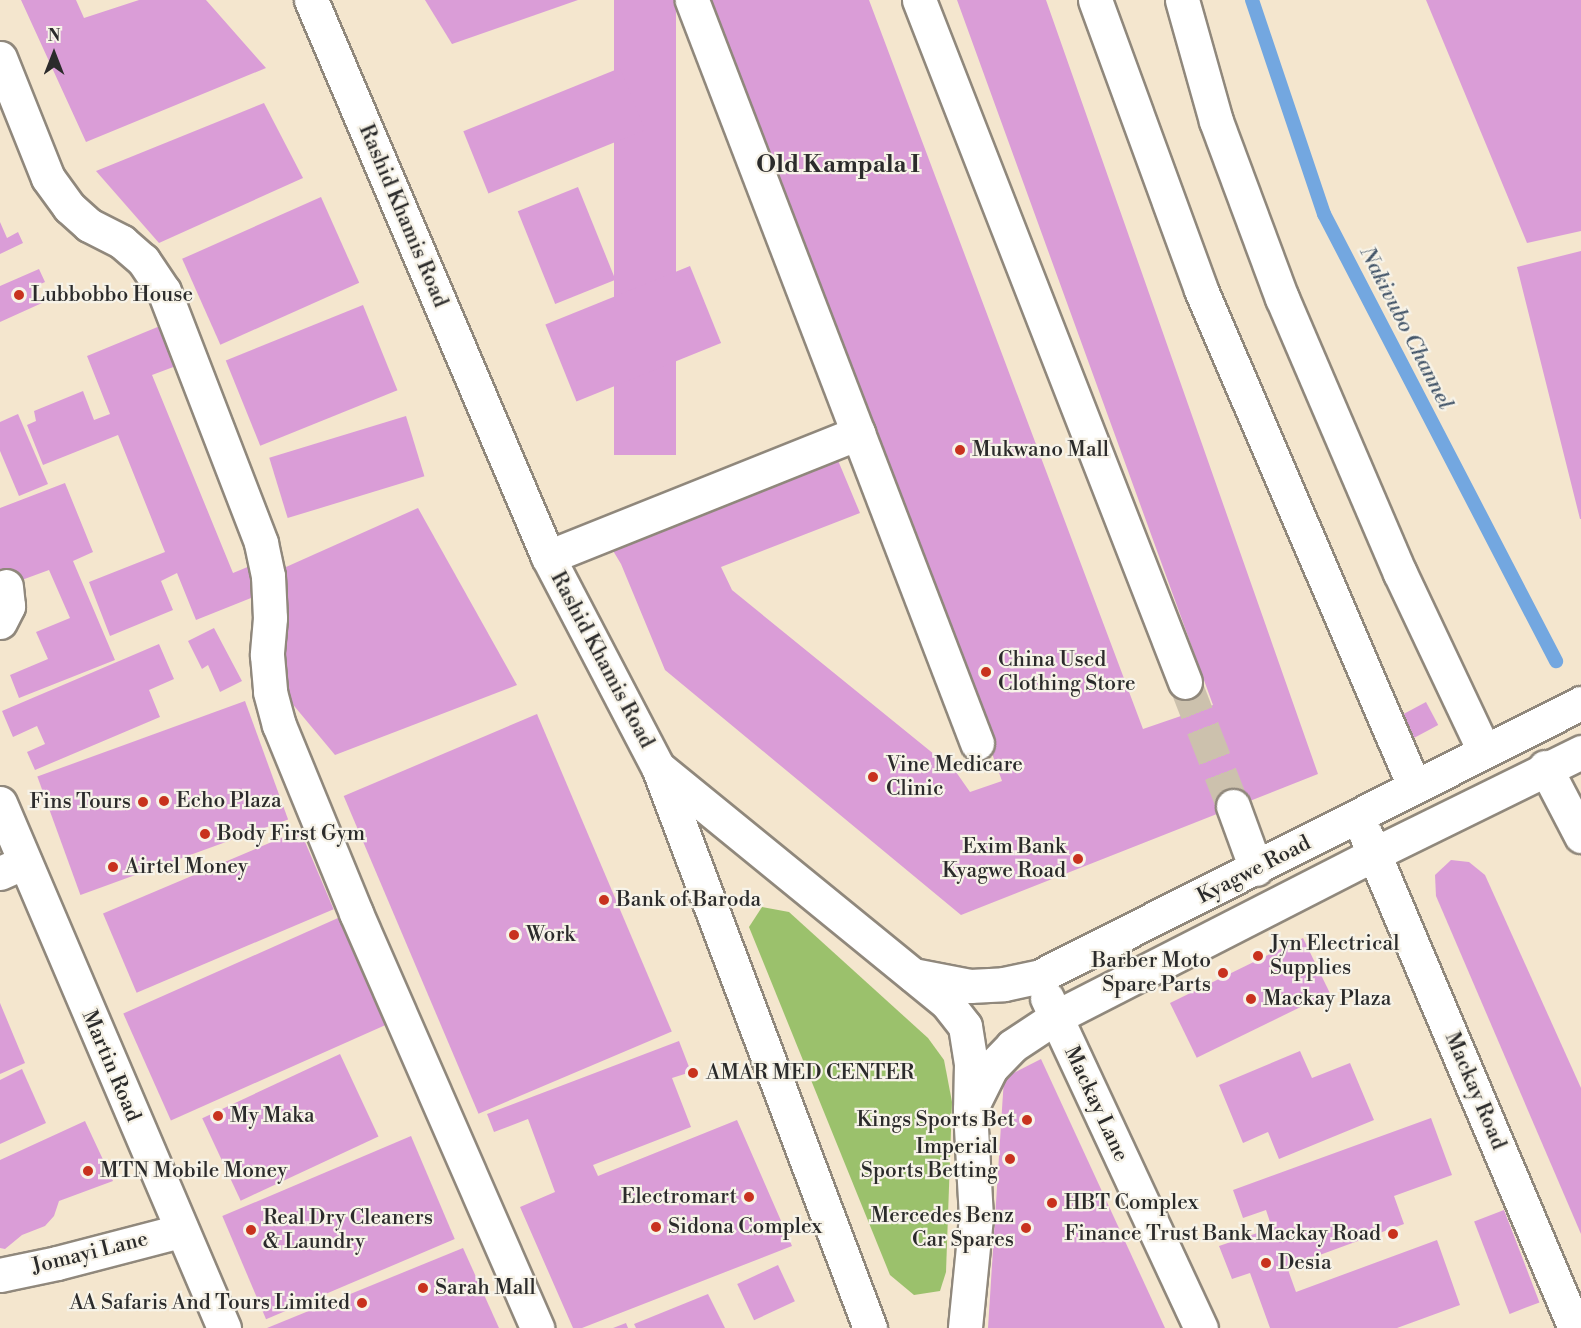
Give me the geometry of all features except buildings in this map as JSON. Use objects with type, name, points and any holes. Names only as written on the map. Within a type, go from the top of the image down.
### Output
[{"type":"street","name":"Rashid Khamis Road","points":[[311,0],[548,557],[658,767],[870,1328]]},
{"type":"street","points":[[692,0],[976,743]]},
{"type":"street","points":[[919,0],[1185,682]]},
{"type":"street","points":[[1095,0],[1201,290],[1414,786]]},
{"type":"street","points":[[1182,0],[1216,121],[1282,298],[1400,573],[1484,751]]},
{"type":"street","points":[[0,58],[48,178],[62,197],[89,225],[122,242],[143,260],[164,291],[261,543],[268,576],[270,618],[267,655],[270,692],[279,725],[356,913],[537,1328]]},
{"type":"street","points":[[548,557],[858,433]]},
{"type":"street","points":[[0,622],[8,606],[6,586]]},
{"type":"street","name":"Kyagwe Road","points":[[913,975],[970,986],[1004,984],[1038,977],[1581,704]]},
{"type":"street","name":"Kyagwe Road","points":[[970,1110],[991,1068],[1012,1046],[1056,1017],[1545,767],[1581,752]]},
{"type":"street","points":[[658,767],[947,1003],[965,1026],[971,1064],[970,1110],[976,1217],[965,1328]]},
{"type":"street","points":[[1545,767],[1581,836]]},
{"type":"street","name":"Martin Road","points":[[0,803],[13,868],[224,1328]]},
{"type":"street","points":[[1233,806],[1256,869]]},
{"type":"street","name":"Mackay Road","points":[[1358,818],[1575,1328]]},
{"type":"street","name":"Mackay Lane","points":[[1038,977],[1201,1328]]},
{"type":"street","name":"Jomayi Lane","points":[[0,1275],[57,1263],[180,1231]]},
{"type":"green space","points":[[762,907],[789,912],[928,1038],[944,1060],[952,1102],[946,1272],[940,1291],[914,1295],[890,1275],[749,927]]},
{"type":"waterway","name":"Nakivubo Channel","points":[[1252,0],[1324,214],[1556,661]]},
{"type":"tunnel","points":[[1185,682],[1233,806]]},
{"type":"place","name":"Lubbobbo House","points":[[19,295]]},
{"type":"place","name":"Mukwano Mall","points":[[960,450]]},
{"type":"place","name":"China Used Clothing Store","points":[[986,672]]},
{"type":"place","name":"Vine Medicare Clinic","points":[[873,777]]},
{"type":"place","name":"Echo Plaza","points":[[164,801]]},
{"type":"place","name":"Fins Tours","points":[[143,802]]},
{"type":"place","name":"Body First Gym","points":[[205,834]]},
{"type":"place","name":"Exim Bank Kyagwe Road","points":[[1078,859]]},
{"type":"place","name":"Airtel Money","points":[[113,867]]},
{"type":"place","name":"Bank of Baroda","points":[[604,900]]},
{"type":"place","name":"Work","points":[[514,935]]},
{"type":"place","name":"Jyn Electrical Supplies","points":[[1258,956]]},
{"type":"place","name":"Barber Moto Spare Parts","points":[[1223,973]]},
{"type":"place","name":"Mackay Plaza","points":[[1251,999]]},
{"type":"place","name":"AMAR MED CENTER","points":[[693,1073]]},
{"type":"place","name":"My Maka","points":[[218,1116]]},
{"type":"place","name":"Kings Sports Bet","points":[[1027,1120]]},
{"type":"place","name":"Imperial Sports Betting","points":[[1010,1159]]},
{"type":"place","name":"MTN Mobile Money","points":[[88,1171]]},
{"type":"place","name":"Electromart","points":[[749,1197]]},
{"type":"place","name":"HBT Complex","points":[[1052,1203]]},
{"type":"place","name":"Sidona Complex","points":[[656,1227]]},
{"type":"place","name":"Mercedes Benz Car Spares","points":[[1026,1228]]},
{"type":"place","name":"Real Dry Cleaners & Laundry","points":[[251,1230]]},
{"type":"place","name":"Finance Trust Bank Mackay Road","points":[[1393,1234]]},
{"type":"place","name":"Desia","points":[[1266,1263]]},
{"type":"place","name":"Sarah Mall","points":[[423,1288]]},
{"type":"place","name":"AA Safaris And Tours Limited","points":[[362,1303]]},
{"type":"district","name":"Old Kampala I","points":[[838,166]]}]
